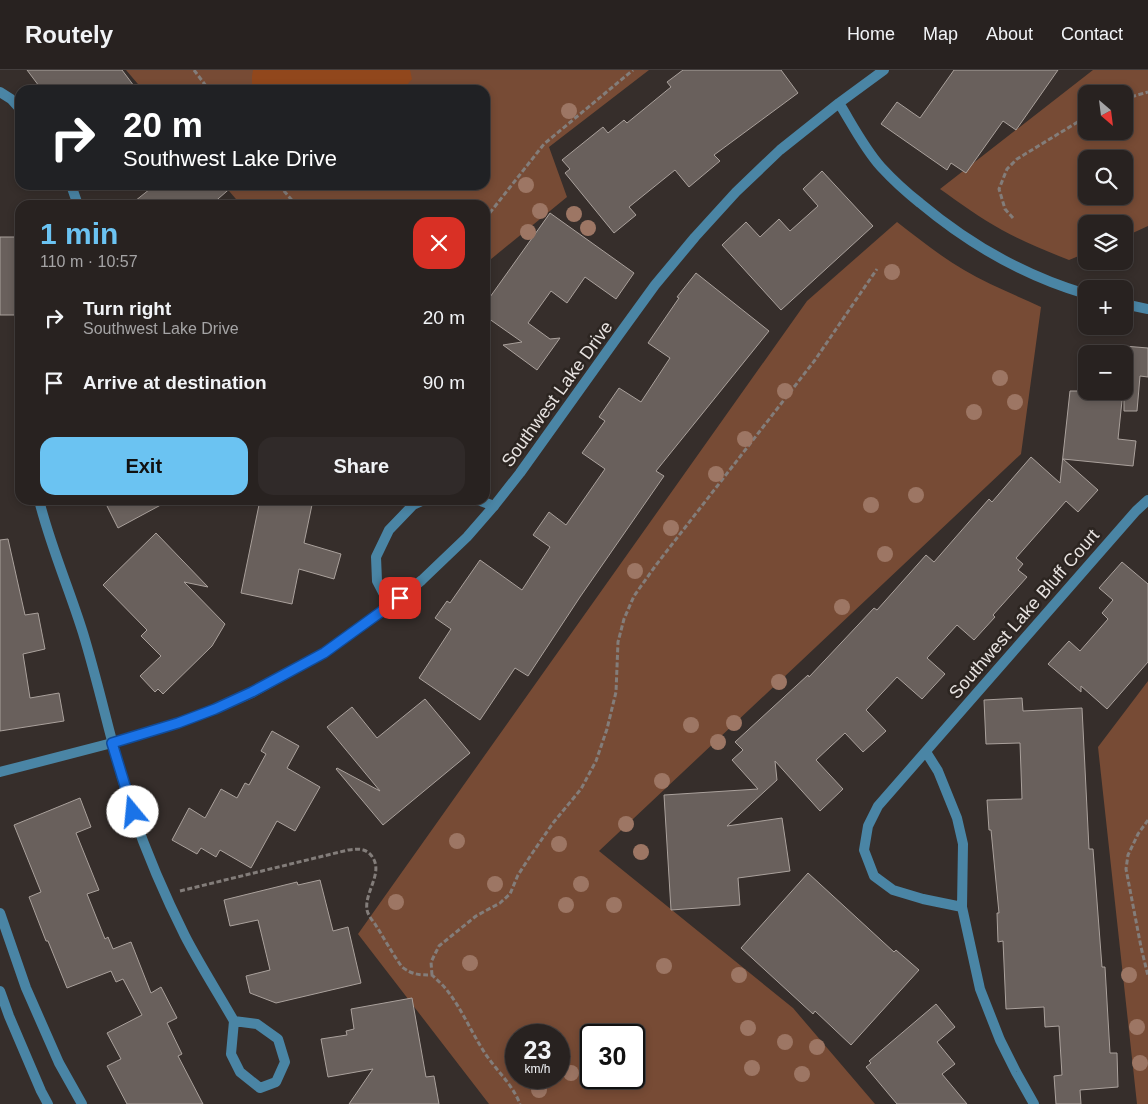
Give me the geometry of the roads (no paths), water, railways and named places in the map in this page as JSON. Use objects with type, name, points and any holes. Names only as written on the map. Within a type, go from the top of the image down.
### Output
[{"type":"street","name":"Southwest Lake Drive","points":[[0,772],[112,743],[178,723],[215,709],[252,692],[324,653],[390,606],[422,580],[467,537],[494,506],[520,473],[655,285],[736,192],[780,150],[884,70]]},
{"type":"street","points":[[0,92],[15,103]]},
{"type":"street","points":[[839,103],[858,135],[880,166],[940,220],[982,248],[1027,272],[1078,291]]},
{"type":"street","points":[[1133,306],[1148,309]]},
{"type":"street","name":"Southwest Lake Bluff Court","points":[[962,907],[923,899],[893,890],[874,876],[864,850],[868,826],[878,806],[1136,511],[1148,500]]},
{"type":"street","points":[[490,504],[494,506]]},
{"type":"street","points":[[40,505],[83,631],[112,743],[133,812],[162,888],[186,937],[234,1021],[231,1054],[240,1072],[260,1088],[276,1082],[286,1062],[278,1039],[257,1024],[234,1021]]},
{"type":"street","points":[[390,606],[377,581],[376,557],[389,530],[412,505]]},
{"type":"street","points":[[926,752],[938,770],[958,818],[963,844],[962,907],[980,989],[1000,1040],[1034,1104]]},
{"type":"street","points":[[0,913],[26,988],[59,1063],[82,1104]]},
{"type":"street","points":[[0,991],[48,1104]]}]
